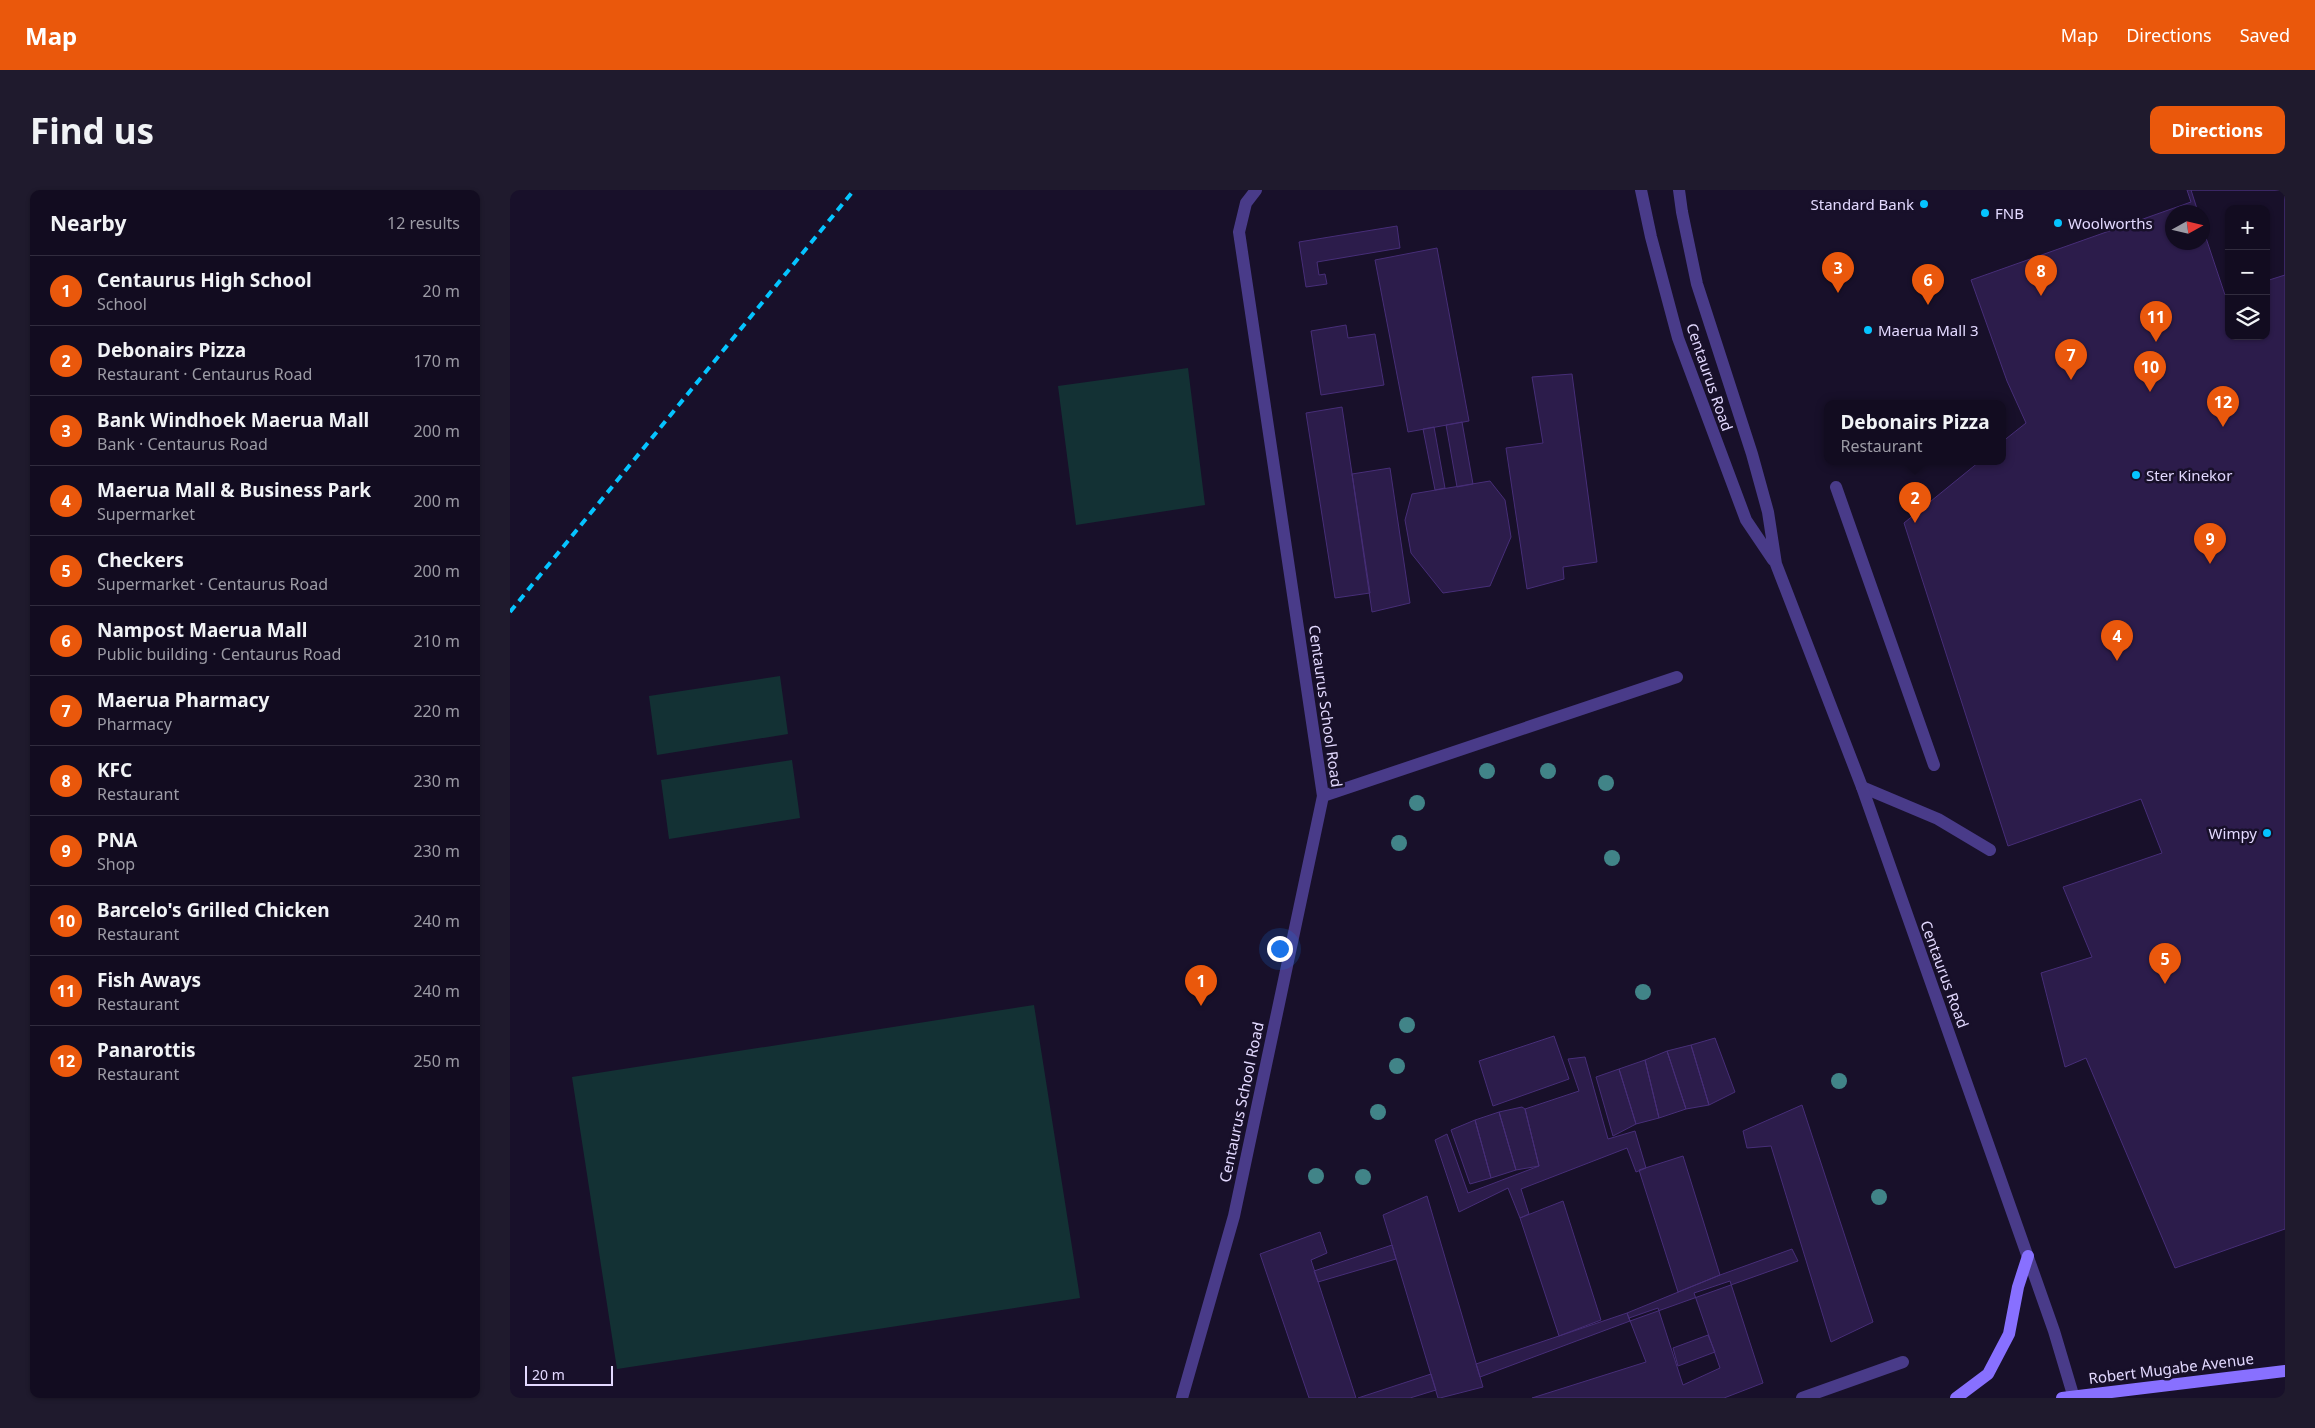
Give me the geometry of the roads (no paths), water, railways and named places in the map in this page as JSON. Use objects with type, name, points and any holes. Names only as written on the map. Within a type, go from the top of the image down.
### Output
[{"type":"main road","points":[[1956,1398],[1988,1374],[2009,1334],[2018,1286],[2028,1256]]},
{"type":"main road","name":"Robert Mugabe Avenue","points":[[2070,1397],[2285,1372]]},
{"type":"street","name":"Centaurus School Road","points":[[1182,1398],[1234,1216],[1323,796],[1239,232],[1246,203],[1256,190]]},
{"type":"street","name":"Centaurus Road","points":[[1641,190],[1655,253],[1687,364],[1746,520],[1776,564]]},
{"type":"street","name":"Centaurus Road","points":[[1680,190],[1682,212],[1696,284],[1752,454],[1768,512],[1776,564],[1862,787],[2028,1256],[2054,1331],[2070,1397]]},
{"type":"street","points":[[1836,487],[1934,765]]},
{"type":"street","points":[[1323,796],[1677,677]]},
{"type":"street","points":[[1862,787],[1938,819],[1990,850]]},
{"type":"street","points":[[1802,1398],[1903,1362]]},
{"type":"railway","points":[[510,612],[854,190]]},
{"type":"place","name":"Standard Bank","points":[[1924,204]]},
{"type":"place","name":"FNB","points":[[1985,213]]},
{"type":"place","name":"Woolworths","points":[[2058,223]]},
{"type":"place","name":"Bank Windhoek Maerua Mall","points":[[1838,293]]},
{"type":"place","name":"KFC","points":[[2041,296]]},
{"type":"place","name":"Nampost Maerua Mall","points":[[1928,305]]},
{"type":"place","name":"Maerua Mall 3","points":[[1868,330]]},
{"type":"place","name":"Fish Aways","points":[[2156,342]]},
{"type":"place","name":"Maerua Pharmacy","points":[[2071,380]]},
{"type":"place","name":"Barcelo's Grilled Chicken","points":[[2150,392]]},
{"type":"place","name":"Panarottis","points":[[2223,427]]},
{"type":"place","name":"Ster Kinekor","points":[[2136,475]]},
{"type":"place","name":"Debonairs Pizza","points":[[1915,523]]},
{"type":"place","name":"PNA","points":[[2210,564]]},
{"type":"place","name":"Maerua Mall & Business Park","points":[[2117,661]]},
{"type":"place","name":"Wimpy","points":[[2267,833]]},
{"type":"place","name":"Checkers","points":[[2165,984]]},
{"type":"place","name":"Centaurus High School","points":[[1201,1006]]}]
